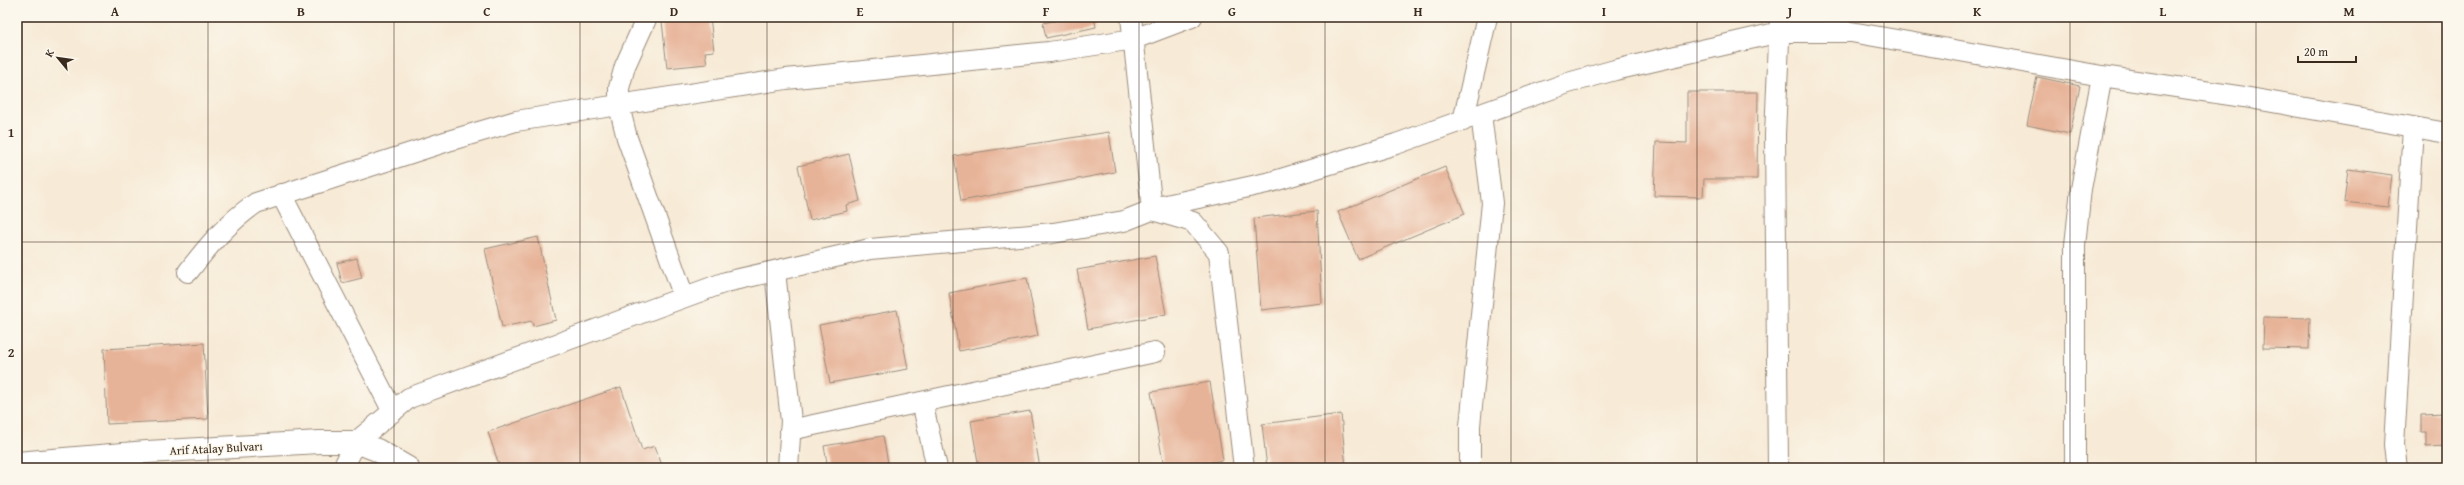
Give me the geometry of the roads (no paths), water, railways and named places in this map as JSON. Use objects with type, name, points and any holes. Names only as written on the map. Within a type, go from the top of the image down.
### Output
[{"type":"main road","name":"Arif Atalay Bulvarı","points":[[17,463],[155,451],[320,442],[356,442],[377,450],[408,468]]},
{"type":"street","points":[[647,17],[625,66],[619,88],[619,106],[627,138],[684,297]]},
{"type":"street","points":[[1131,17],[1152,210]]},
{"type":"street","points":[[188,272],[212,241],[238,216],[256,203],[516,121],[786,79],[1049,52],[1134,39],[1192,17]]},
{"type":"street","points":[[1470,468],[1470,426],[1492,203],[1472,117],[1487,17]]},
{"type":"street","points":[[1778,468],[1775,135],[1780,24]]},
{"type":"street","points":[[343,468],[356,442],[409,398],[726,282],[870,249],[1053,233],[1124,221],[1152,210],[1271,182],[1396,144],[1472,117],[1615,70],[1780,24],[1851,32],[2102,76],[2244,97],[2447,133]]},
{"type":"street","points":[[2075,468],[2075,245],[2081,189],[2102,76]]},
{"type":"street","points":[[2397,468],[2394,445],[2413,127]]},
{"type":"street","points":[[281,194],[393,412]]},
{"type":"street","points":[[1152,210],[1192,222],[1219,253],[1244,468]]},
{"type":"street","points":[[775,271],[785,355],[790,430],[788,468]]},
{"type":"street","points":[[790,430],[1155,352]]},
{"type":"street","points":[[922,402],[937,468]]}]
